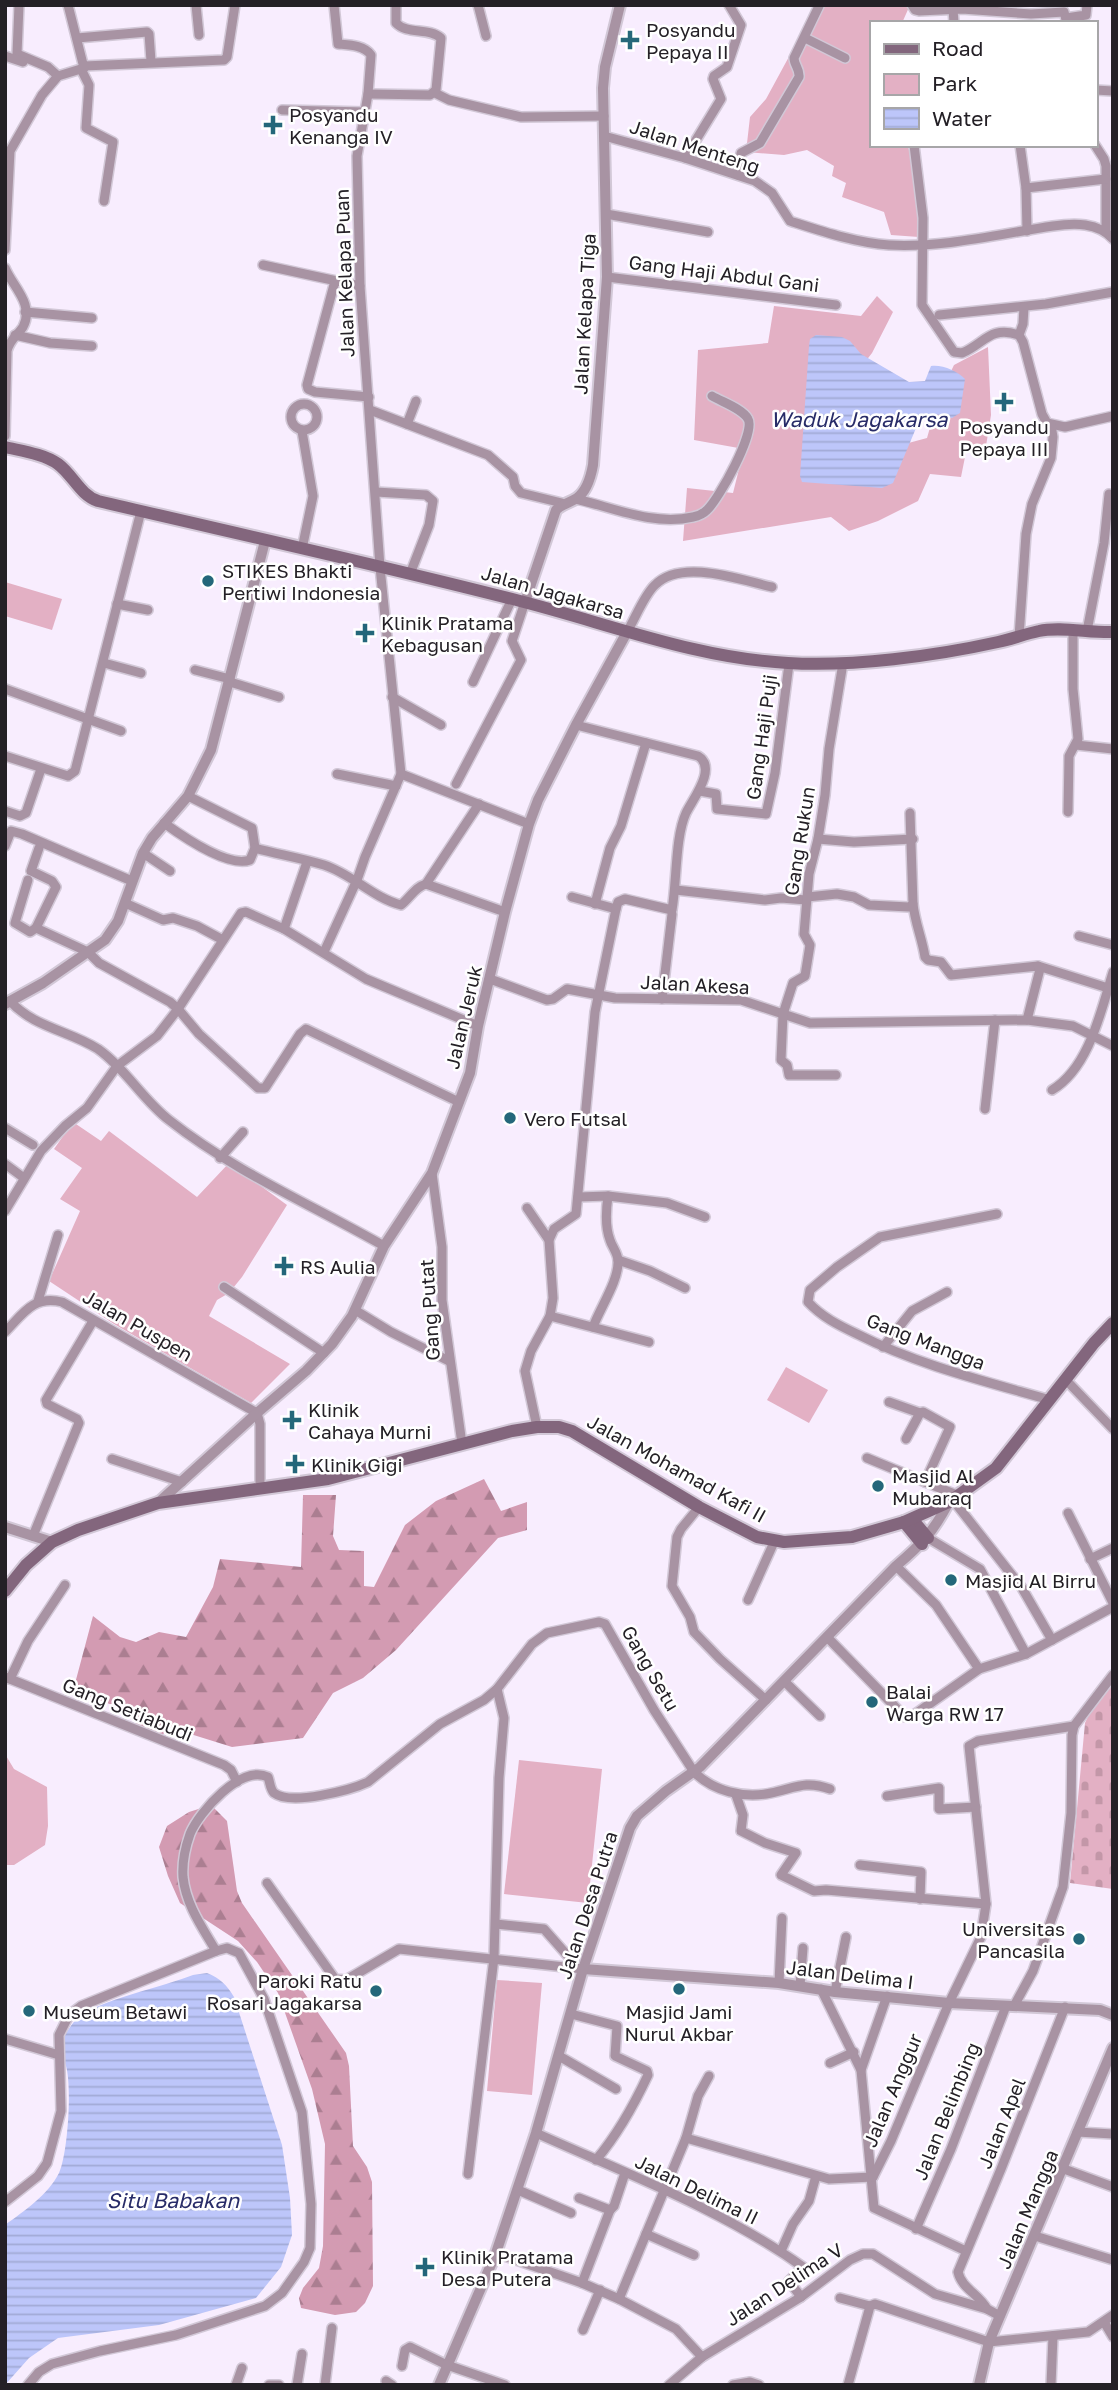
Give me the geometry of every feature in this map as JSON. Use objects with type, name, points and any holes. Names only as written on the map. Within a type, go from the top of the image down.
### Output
[{"type":"main road","name":"Jalan Jagakarsa","points":[[5,447],[59,464],[89,498],[302,550],[410,573],[704,652],[789,664],[843,663],[997,643],[1040,630],[1113,632]]},
{"type":"main road","name":"Jalan Mohamad Kafi II","points":[[5,1591],[26,1565],[52,1542],[78,1530],[158,1503],[328,1479],[496,1434],[537,1427],[559,1427],[572,1431],[699,1507],[757,1537],[775,1540],[852,1537],[908,1521],[954,1499],[996,1468],[1094,1343],[1113,1324]]},
{"type":"main road","points":[[908,1521],[925,1541]]},
{"type":"street","points":[[19,5],[18,54],[48,67],[58,76]]},
{"type":"street","points":[[68,5],[89,85],[86,128],[113,142],[104,201]]},
{"type":"street","points":[[196,5],[199,35]]},
{"type":"street","points":[[5,250],[10,150],[29,114],[58,76],[83,68],[151,61],[215,61],[227,57],[235,5]]},
{"type":"street","name":"Jalan Kelapa Puan","points":[[334,5],[335,41],[368,51],[371,55],[358,156],[360,286],[380,567],[401,774]]},
{"type":"street","points":[[396,5],[396,23],[400,27],[435,33],[441,38],[435,93]]},
{"type":"street","points":[[478,5],[486,36]]},
{"type":"street","name":"Jalan Kelapa Tiga","points":[[576,499],[589,482],[593,465],[607,277],[605,67],[620,5]]},
{"type":"street","points":[[685,158],[721,99],[713,79],[727,67],[741,25],[729,5]]},
{"type":"street","points":[[912,5],[919,11],[1040,9],[1064,12],[1066,20],[1086,15],[1087,5]]},
{"type":"street","points":[[738,175],[741,153],[760,143],[799,77],[800,72],[794,58],[819,6]]},
{"type":"street","points":[[953,9],[954,21]]},
{"type":"street","points":[[77,38],[147,32],[151,61]]},
{"type":"street","points":[[805,38],[845,58]]},
{"type":"street","points":[[5,56],[58,76]]},
{"type":"street","points":[[368,94],[435,93],[449,100],[521,117],[604,116]]},
{"type":"street","points":[[282,110],[365,112]]},
{"type":"street","name":"Jalan Menteng","points":[[604,136],[755,181],[772,193],[790,221],[867,242],[888,245],[968,240],[1067,224],[1090,226],[1109,235]]},
{"type":"street","points":[[914,147],[923,244],[922,305],[954,352],[967,352],[991,335],[1019,335],[1024,342],[1042,414],[1047,423],[1065,427],[1113,416]]},
{"type":"street","points":[[1020,147],[1026,188],[1027,231]]},
{"type":"street","points":[[1095,147],[1104,159],[1109,235]]},
{"type":"street","points":[[1026,188],[1106,179]]},
{"type":"street","points":[[606,214],[708,232]]},
{"type":"street","points":[[263,265],[360,286]]},
{"type":"street","points":[[5,268],[10,280],[20,290],[26,312],[22,327],[10,341],[7,351],[5,436]]},
{"type":"street","name":"Gang Haji Abdul Gani","points":[[607,277],[836,305]]},
{"type":"street","points":[[335,281],[308,389],[369,397]]},
{"type":"street","points":[[940,315],[1024,307],[1113,292]]},
{"type":"street","points":[[1019,335],[1024,307]]},
{"type":"street","points":[[26,312],[92,318]]},
{"type":"street","points":[[15,335],[50,343],[92,346]]},
{"type":"street","points":[[370,410],[488,455],[513,477],[515,486],[521,493],[562,503],[576,499],[663,521],[695,517],[709,509],[750,430],[750,421],[746,415],[712,396]]},
{"type":"street","points":[[407,424],[415,401]]},
{"type":"street","points":[[1019,637],[1026,534],[1032,504],[1051,458],[1051,425]]},
{"type":"street","points":[[302,431],[313,496],[302,550]]},
{"type":"street","points":[[376,492],[426,495],[433,501],[429,525],[410,573]]},
{"type":"street","points":[[1087,631],[1104,543],[1109,494]]},
{"type":"street","points":[[473,682],[519,601],[552,518],[562,503]]},
{"type":"street","points":[[5,756],[68,776],[75,771],[141,511]]},
{"type":"street","points":[[265,541],[211,750],[188,796],[164,823],[143,853],[111,932],[88,952],[43,983],[8,1002],[44,1025],[98,1050],[117,1066],[169,1121],[220,1158],[384,1245]]},
{"type":"street","name":"Jalan Jeruk","points":[[158,1503],[306,1371],[341,1334],[355,1310],[384,1245],[432,1174],[470,1073],[478,1026],[505,912],[538,800],[576,725],[652,589],[657,583],[672,576],[695,572],[711,572],[772,587]]},
{"type":"street","points":[[456,784],[521,660],[512,641],[519,601]]},
{"type":"street","points":[[117,604],[148,610]]},
{"type":"street","points":[[1068,812],[1069,756],[1078,739],[1073,689],[1073,632]]},
{"type":"street","points":[[104,663],[141,674]]},
{"type":"street","name":"Gang Rukun","points":[[783,1014],[793,983],[805,976],[810,945],[804,934],[809,874],[818,839],[843,663]]},
{"type":"street","name":"Gang Haji Puji","points":[[700,790],[716,794],[717,809],[765,815],[768,812],[789,664]]},
{"type":"street","points":[[195,670],[279,697]]},
{"type":"street","points":[[5,690],[121,731]]},
{"type":"street","points":[[392,697],[441,725]]},
{"type":"street","points":[[537,1427],[525,1371],[531,1351],[550,1316],[552,1298],[549,1240],[554,1229],[576,1214],[598,995],[616,909],[618,902],[625,899],[672,910],[681,825],[700,790],[705,764],[698,756],[576,725]]},
{"type":"street","points":[[594,904],[646,743]]},
{"type":"street","points":[[1076,745],[1113,749]]},
{"type":"street","points":[[5,811],[20,816],[26,813],[41,769]]},
{"type":"street","points":[[337,774],[396,786]]},
{"type":"street","points":[[324,952],[401,774],[529,824]]},
{"type":"street","points":[[164,823],[179,834],[229,859],[246,862],[250,860],[255,848],[252,828],[188,796]]},
{"type":"street","points":[[426,884],[479,804]]},
{"type":"street","points":[[910,813],[913,839],[913,904],[926,959],[941,962],[951,975],[1038,966],[1108,988]]},
{"type":"street","points":[[5,845],[11,831],[22,834],[132,881]]},
{"type":"street","points":[[818,839],[854,842],[913,839]]},
{"type":"street","points":[[28,880],[15,923],[30,932],[36,928],[56,887],[52,881],[30,871],[39,848]]},
{"type":"street","points":[[255,848],[324,865],[357,880],[390,902],[401,905],[419,886],[426,884],[505,912]]},
{"type":"street","points":[[143,853],[170,871]]},
{"type":"street","points":[[284,929],[307,862]]},
{"type":"street","points":[[676,890],[765,900],[806,899],[837,894],[854,897],[869,905],[909,907],[913,904]]},
{"type":"street","points":[[572,897],[616,909]]},
{"type":"street","points":[[125,902],[163,920],[173,918],[197,926],[223,940]]},
{"type":"street","points":[[5,1211],[41,1151],[87,1108],[117,1066],[157,1036],[178,1009],[241,913],[246,912],[284,929],[366,979],[478,1026]]},
{"type":"street","points":[[662,999],[672,914]]},
{"type":"street","points":[[36,928],[88,952],[99,963],[178,1009],[199,1034],[258,1088],[265,1088],[306,1029],[459,1102]]},
{"type":"street","points":[[1079,936],[1113,945]]},
{"type":"street","points":[[1027,1020],[1039,981],[1038,966]]},
{"type":"street","points":[[1052,1090],[1063,1083],[1088,1048],[1113,972]]},
{"type":"street","name":"Jalan Akesa","points":[[490,979],[547,1000],[567,989],[598,995],[741,1000],[810,1023],[1027,1020],[1073,1026],[1113,1046]]},
{"type":"street","points":[[783,1014],[781,1060],[787,1065],[789,1075],[836,1075]]},
{"type":"street","points":[[985,1109],[995,1020]]},
{"type":"street","points":[[5,1128],[33,1146]]},
{"type":"street","points":[[220,1158],[243,1132]]},
{"type":"street","points":[[5,1164],[24,1178]]},
{"type":"street","name":"Gang Putat","points":[[432,1174],[442,1247],[442,1300],[462,1444]]},
{"type":"street","points":[[578,1197],[608,1196],[667,1203],[705,1217]]},
{"type":"street","points":[[593,1327],[601,1304],[616,1277],[618,1261],[609,1240],[606,1213],[608,1196]]},
{"type":"street","points":[[527,1208],[549,1240]]},
{"type":"street","name":"Gang Mangga","points":[[997,1214],[880,1237],[836,1267],[810,1290],[808,1302],[820,1315],[883,1347],[945,1371],[1049,1400]]},
{"type":"street","points":[[5,1332],[38,1301],[58,1235]]},
{"type":"street","points":[[618,1261],[650,1271],[685,1289]]},
{"type":"street","points":[[224,1287],[324,1353]]},
{"type":"street","points":[[883,1347],[912,1311],[947,1292]]},
{"type":"street","name":"Jalan Puspen","points":[[38,1301],[62,1302],[257,1413]]},
{"type":"street","points":[[355,1310],[391,1332],[449,1361]]},
{"type":"street","points":[[550,1316],[649,1342]]},
{"type":"street","points":[[33,1536],[79,1423],[77,1419],[47,1404],[46,1400],[93,1321]]},
{"type":"street","points":[[1065,1379],[1112,1426]]},
{"type":"street","points":[[889,1402],[926,1413],[950,1427],[925,1482]]},
{"type":"street","points":[[257,1413],[260,1424],[260,1489]]},
{"type":"street","points":[[906,1439],[920,1413]]},
{"type":"street","points":[[867,1458],[925,1482],[954,1499],[1022,1588],[1052,1640]]},
{"type":"street","points":[[112,1459],[182,1482]]},
{"type":"street","name":"Jalan Desa Putra","points":[[439,2385],[496,2253],[518,2190],[583,1969],[630,1828],[637,1816],[713,1754],[896,1566],[925,1541],[954,1499]]},
{"type":"street","points":[[699,1507],[677,1537],[672,1586],[690,1618],[694,1632],[766,1700]]},
{"type":"street","points":[[827,1637],[905,1717],[911,1717],[979,1669],[1026,1654],[1113,1605],[1068,1513]]},
{"type":"street","points":[[5,1527],[52,1542]]},
{"type":"street","points":[[748,1600],[775,1540]]},
{"type":"street","points":[[925,1541],[980,1569],[1026,1654]]},
{"type":"street","points":[[1090,1559],[1113,1548]]},
{"type":"street","points":[[896,1566],[936,1605],[979,1669]]},
{"type":"street","points":[[7,1678],[65,1585]]},
{"type":"street","name":"Gang Setu","points":[[497,1689],[532,1644],[547,1633],[599,1622],[605,1624],[654,1710],[697,1769]]},
{"type":"street","points":[[1074,1726],[1113,1675]]},
{"type":"street","name":"Gang Setiabudi","points":[[7,1678],[224,1765],[236,1779]]},
{"type":"street","points":[[784,1681],[820,1716]]},
{"type":"street","points":[[216,1951],[186,1898],[184,1850],[192,1830],[212,1802],[236,1779],[265,1775],[272,1791],[289,1797],[327,1794],[355,1788],[368,1782],[440,1724],[484,1700],[497,1689],[503,1718],[494,1958],[468,2174]]},
{"type":"street","name":"Jalan Anggur","points":[[686,2138],[829,2179],[873,2177],[981,1937],[986,1904],[969,1746],[978,1741],[1074,1726]]},
{"type":"street","name":"Jalan Belimbing","points":[[916,2228],[1010,2006],[1033,1971],[1063,1887],[1071,1813],[1074,1726]]},
{"type":"street","points":[[697,1769],[702,1780],[736,1795],[769,1794],[807,1784],[830,1789]]},
{"type":"street","points":[[887,1796],[939,1788],[939,1809],[976,1807]]},
{"type":"street","points":[[736,1795],[743,1815],[741,1831],[765,1843],[796,1853],[781,1875],[814,1891],[986,1904]]},
{"type":"street","points":[[860,1865],[921,1872],[920,1899]]},
{"type":"street","points":[[267,1884],[335,1979],[340,1981],[399,1949],[583,1969]]},
{"type":"street","points":[[779,1983],[782,1917]]},
{"type":"street","points":[[496,1924],[544,1929],[567,1955]]},
{"type":"street","points":[[835,1992],[846,1937]]},
{"type":"street","points":[[5,2202],[38,2176],[47,2163],[61,2110],[59,2035],[69,2015],[81,2006],[216,1951],[227,1948],[240,1954],[264,1999],[302,2112],[310,2204],[310,2248],[304,2262],[282,2293],[265,2306],[176,2335],[52,2364],[39,2372],[29,2385]]},
{"type":"street","points":[[800,1986],[803,1948]]},
{"type":"street","name":"Jalan Delima I","points":[[583,1969],[779,1983],[835,1992],[949,2003],[1100,2010],[1113,2015]]},
{"type":"street","points":[[821,1989],[861,2070],[874,2208],[966,2251]]},
{"type":"street","points":[[861,2070],[887,1996]]},
{"type":"street","name":"Jalan Apel","points":[[986,2309],[980,2298],[960,2283],[958,2272],[1065,2007]]},
{"type":"street","points":[[571,2014],[617,2026],[615,2056],[646,2071],[648,2075],[634,2105],[596,2160]]},
{"type":"street","points":[[6,2043],[59,2054]]},
{"type":"street","name":"Jalan Mangga","points":[[979,2385],[989,2342],[1113,2048]]},
{"type":"street","points":[[830,2063],[854,2052]]},
{"type":"street","points":[[559,2056],[616,2089]]},
{"type":"street","points":[[619,2299],[686,2138],[698,2096],[709,2076]]},
{"type":"street","points":[[1077,2132],[1113,2134]]},
{"type":"street","name":"Jalan Delima II","points":[[536,2133],[664,2190],[781,2251],[803,2267],[789,2281],[801,2297]]},
{"type":"street","points":[[1063,2169],[1113,2186]]},
{"type":"street","points":[[582,2283],[625,2173]]},
{"type":"street","points":[[781,2251],[793,2224],[809,2201],[816,2176]]},
{"type":"street","points":[[518,2190],[570,2213]]},
{"type":"street","points":[[579,2198],[610,2210]]},
{"type":"street","points":[[646,2234],[694,2255]]},
{"type":"street","points":[[1035,2236],[1113,2260]]},
{"type":"street","points":[[496,2253],[619,2299],[676,2329],[702,2357]]},
{"type":"street","name":"Jalan Delima V","points":[[669,2385],[702,2357],[801,2297],[850,2260],[863,2254],[873,2254],[935,2294],[986,2309],[1000,2316]]},
{"type":"street","points":[[583,2330],[600,2290]]},
{"type":"street","points":[[840,2298],[870,2306],[875,2304],[989,2342],[1088,2332],[1113,2315]]},
{"type":"street","points":[[848,2385],[870,2306]]},
{"type":"street","points":[[1104,2322],[1113,2337]]},
{"type":"street","points":[[325,2385],[332,2328]]},
{"type":"street","points":[[1051,2385],[1053,2336]]},
{"type":"street","points":[[402,2365],[405,2350],[411,2347],[447,2365],[505,2385]]},
{"type":"street","points":[[296,2385],[303,2354]]},
{"type":"street","points":[[236,2385],[242,2368]]},
{"type":"street","points":[[733,2385],[750,2382],[759,2385]]},
{"type":"street","points":[[269,2385],[279,2385]]},
{"type":"green space","points":[[817,5],[910,5],[903,21],[870,21],[870,147],[908,147],[921,213],[919,237],[891,235],[884,212],[842,197],[846,183],[832,176],[834,166],[807,150],[784,155],[746,152],[750,117],[766,99]]},
{"type":"green space","points":[[877,296],[893,312],[872,353],[851,380],[901,445],[927,438],[939,396],[954,365],[988,347],[991,415],[986,446],[967,447],[961,477],[930,474],[918,501],[878,521],[849,531],[831,517],[683,541],[687,488],[733,493],[744,449],[694,440],[698,350],[768,343],[774,306],[861,316]]},
{"type":"green space","points":[[5,582],[62,599],[52,630],[5,616]]},
{"type":"green space","points":[[73,1122],[101,1141],[109,1131],[197,1197],[229,1163],[287,1205],[242,1277],[229,1293],[217,1300],[209,1316],[290,1364],[251,1403],[114,1324],[49,1281],[80,1211],[60,1199],[82,1168],[54,1149]]},
{"type":"green space","points":[[786,1367],[828,1390],[809,1423],[767,1400]]},
{"type":"green space","points":[[484,1479],[501,1511],[527,1502],[527,1530],[498,1538],[396,1650],[363,1678],[333,1693],[303,1738],[232,1747],[168,1727],[162,1736],[136,1726],[135,1713],[73,1691],[93,1616],[120,1637],[136,1642],[159,1632],[186,1637],[213,1587],[220,1559],[301,1567],[303,1495],[336,1495],[333,1536],[339,1550],[364,1551],[364,1586],[374,1587],[405,1525],[436,1501]]},
{"type":"green space","points":[[1113,1681],[1113,1889],[1070,1883],[1085,1723],[1091,1710]]},
{"type":"green space","points":[[5,1754],[14,1769],[47,1787],[48,1826],[45,1845],[14,1865],[5,1865]]},
{"type":"green space","points":[[519,1760],[602,1769],[588,1903],[504,1894]]},
{"type":"green space","points":[[211,1805],[227,1821],[237,1891],[242,1903],[346,2053],[353,2146],[367,2167],[372,2182],[373,2286],[365,2303],[356,2312],[335,2315],[301,2308],[299,2298],[303,2288],[319,2268],[323,2246],[325,2144],[312,2089],[278,1993],[257,1962],[238,1941],[180,1903],[159,1847],[167,1826],[189,1812]]},
{"type":"green space","points":[[497,1980],[542,1983],[532,2095],[487,2091]]},
{"type":"water","name":"Waduk Jagakarsa","points":[[816,335],[842,337],[850,341],[861,354],[909,382],[925,381],[931,366],[949,369],[965,379],[960,413],[952,418],[931,415],[919,421],[893,483],[882,488],[802,482],[800,476],[809,346],[810,339]]},
{"type":"water","name":"Situ Babakan","points":[[207,1973],[223,1982],[234,1997],[282,2145],[292,2235],[281,2267],[256,2298],[159,2325],[58,2338],[29,2358],[5,2385],[5,2225],[42,2195],[54,2181],[62,2164],[67,2136],[69,2088],[66,2066],[60,2051],[61,2042],[77,2018],[86,2012],[132,1994]]},
{"type":"place","name":"Posyandu Pepaya II","points":[[630,40]]},
{"type":"place","name":"Posyandu Kenanga IV","points":[[273,125]]},
{"type":"place","name":"Posyandu Pepaya III","points":[[1004,402]]},
{"type":"place","name":"STIKES Bhakti Pertiwi Indonesia","points":[[208,581]]},
{"type":"place","name":"Klinik Pratama Kebagusan","points":[[365,633]]},
{"type":"place","name":"Vero Futsal","points":[[510,1118]]},
{"type":"place","name":"RS Aulia","points":[[284,1266]]},
{"type":"place","name":"Klinik Cahaya Murni","points":[[292,1420]]},
{"type":"place","name":"Klinik Gigi","points":[[295,1464]]},
{"type":"place","name":"Masjid Al Mubaraq","points":[[878,1486]]},
{"type":"place","name":"Masjid Al Birru","points":[[951,1580]]},
{"type":"place","name":"Balai Warga RW 17","points":[[872,1702]]},
{"type":"place","name":"Universitas Pancasila","points":[[1079,1939]]},
{"type":"place","name":"Masjid Jami Nurul Akbar","points":[[679,1989]]},
{"type":"place","name":"Paroki Ratu Rosari Jagakarsa","points":[[376,1991]]},
{"type":"place","name":"Museum Betawi","points":[[29,2011]]},
{"type":"place","name":"Klinik Pratama Desa Putera","points":[[425,2267]]}]
